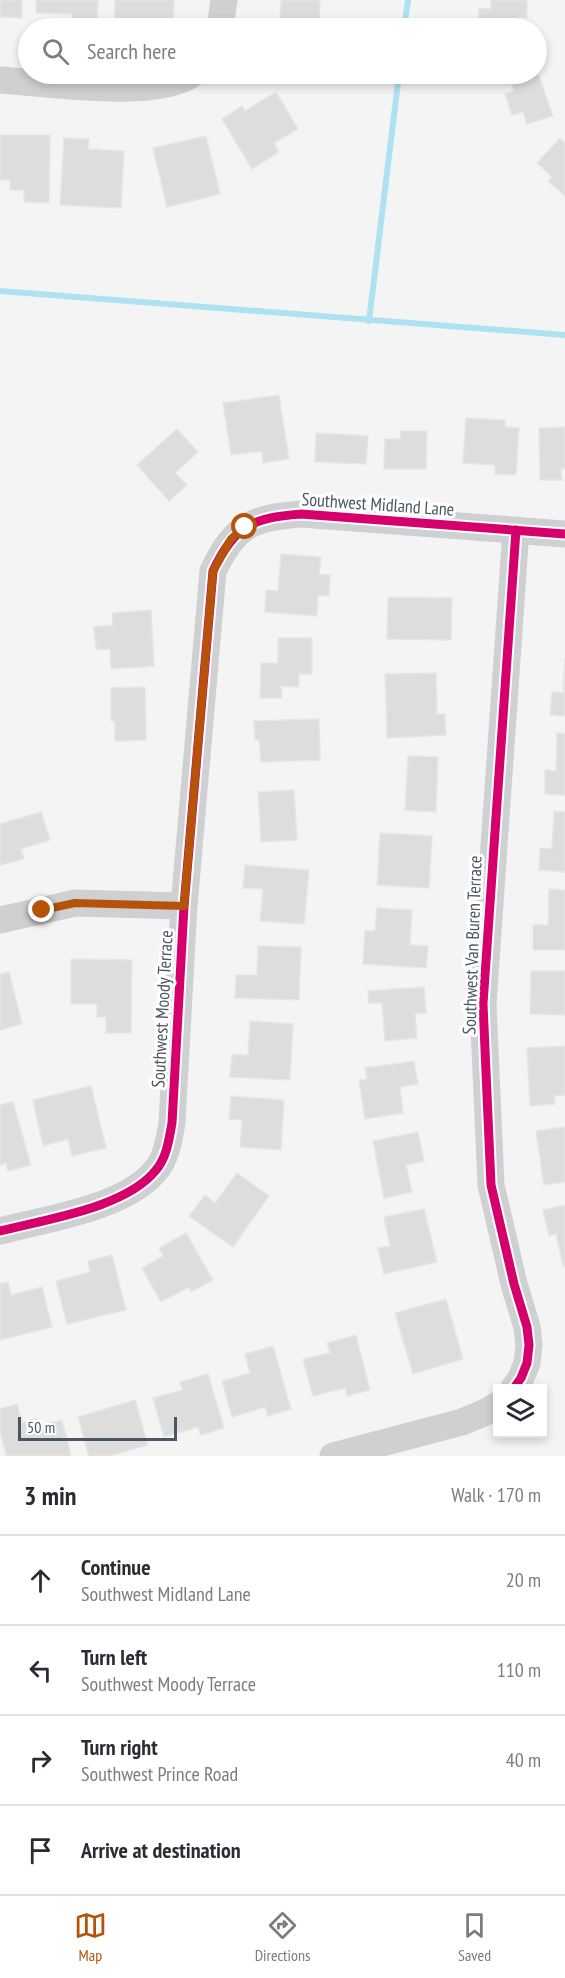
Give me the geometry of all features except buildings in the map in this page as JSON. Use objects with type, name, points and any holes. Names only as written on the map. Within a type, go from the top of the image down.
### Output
[{"type":"street","points":[[221,18],[224,0]]},
{"type":"street","points":[[0,80],[18,81]]},
{"type":"street","points":[[66,84],[133,88],[172,84]]},
{"type":"street","name":"Southwest Midland Lane","points":[[213,571],[231,539],[245,527],[277,516],[301,514],[565,534]]},
{"type":"street","name":"Southwest Van Buren Terrace","points":[[516,530],[483,1004],[491,1185],[514,1284],[527,1327],[529,1345],[527,1363],[517,1384]]},
{"type":"street","name":"Southwest Moody Terrace","points":[[0,1231],[106,1204],[126,1195],[157,1169],[167,1150],[172,1123],[184,906],[213,571]]},
{"type":"street","points":[[0,920],[75,903],[184,906]]},
{"type":"street","points":[[333,1456],[462,1422],[493,1408]]},
{"type":"waterway","points":[[405,18],[408,0]]},
{"type":"waterway","points":[[369,321],[398,84]]},
{"type":"waterway","points":[[0,291],[565,335]]},
{"type":"cycle path","points":[[0,1231],[106,1203],[143,1183],[160,1165],[165,1154],[172,1123],[184,906],[213,571],[229,543],[247,527],[257,522],[301,514],[565,534]]},
{"type":"cycle path","points":[[516,530],[483,1004],[491,1185],[514,1284],[527,1327],[529,1345],[527,1363],[517,1384]]},
{"type":"route","points":[[42,910],[75,903],[184,906],[213,571],[231,539],[245,527]]}]
